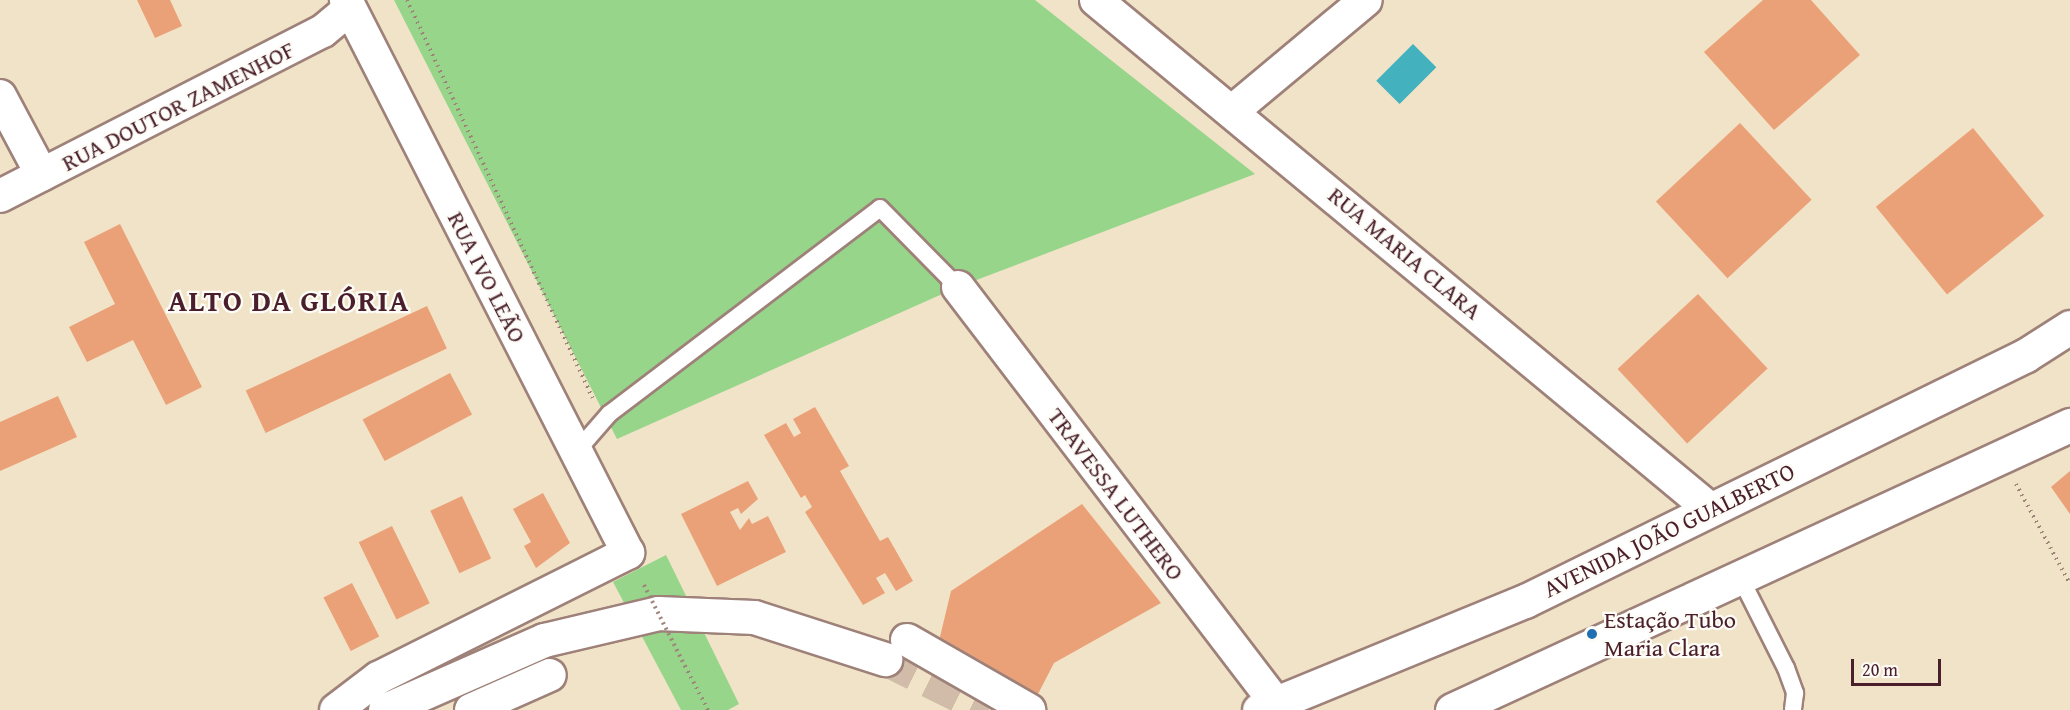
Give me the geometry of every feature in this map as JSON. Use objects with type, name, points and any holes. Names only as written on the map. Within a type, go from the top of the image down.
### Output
[{"type":"street","name":"RUA MARIA CLARA","points":[[1096,0],[1235,110],[1710,509]]},
{"type":"street","points":[[1235,110],[1366,0]]},
{"type":"street","name":"RUA DOUTOR ZAMENHOF","points":[[0,196],[323,31],[348,4]]},
{"type":"street","name":"RUA IVO LEÃO","points":[[336,710],[378,678],[628,553],[348,4]]},
{"type":"street","points":[[0,96],[42,175]]},
{"type":"street","name":"TRAVESSA LUTHERO","points":[[957,287],[1267,706]]},
{"type":"street","name":"AVENIDA JOÃO GUALBERTO","points":[[1267,706],[1525,601],[2026,355],[2070,327]]},
{"type":"street","points":[[1452,710],[2000,455],[2070,425]]},
{"type":"street","points":[[385,710],[544,640],[651,599],[754,617],[896,649],[1029,710]]},
{"type":"street","points":[[471,710],[550,675]]},
{"type":"lane","points":[[576,452],[604,420],[880,208],[957,287]]},
{"type":"lane","points":[[1740,577],[1789,676],[1793,710]]},
{"type":"path","points":[[407,0],[604,420]]},
{"type":"path","points":[[2000,455],[2070,584]]},
{"type":"path","points":[[651,599],[708,710]]},
{"type":"green space","points":[[394,0],[1035,0],[1255,174],[958,287],[617,439]]},
{"type":"green space","points":[[666,555],[739,704],[728,710],[681,710],[613,582]]},
{"type":"water","points":[[1413,44],[1436,67],[1400,104],[1376,81]]},
{"type":"building","points":[[137,0],[170,0],[182,26],[155,38]]},
{"type":"building","points":[[1763,0],[1811,0],[1860,55],[1774,130],[1704,52]]},
{"type":"building","points":[[1740,123],[1812,200],[1728,278],[1656,201]]},
{"type":"building","points":[[1973,128],[2044,216],[1947,294],[1876,207]]},
{"type":"building","points":[[120,224],[202,387],[166,405],[133,340],[87,362],[69,327],[115,304],[84,242]]},
{"type":"building","points":[[1698,294],[1768,369],[1687,444],[1618,369]]},
{"type":"building","points":[[427,306],[447,349],[266,433],[246,391]]},
{"type":"building","points":[[450,373],[472,414],[385,461],[363,419]]},
{"type":"building","points":[[58,396],[77,437],[0,471],[0,422]]},
{"type":"building","points":[[815,407],[849,466],[840,471],[880,541],[888,537],[913,581],[896,591],[885,573],[876,578],[885,593],[863,605],[805,512],[812,507],[805,495],[801,498],[764,435],[786,423],[794,437],[801,433],[793,419]]},
{"type":"building","points":[[2070,471],[2070,514],[2051,487]]},
{"type":"building","points":[[748,481],[758,499],[741,514],[738,508],[730,512],[740,530],[749,518],[752,524],[768,516],[786,552],[717,586],[681,514]]},
{"type":"building","points":[[543,493],[570,543],[536,568],[524,546],[531,542],[513,509]]},
{"type":"building","points":[[462,496],[491,559],[459,573],[430,511]]},
{"type":"building","points":[[1082,504],[1161,603],[1054,663],[1038,694],[939,641],[951,591]]},
{"type":"building","points":[[392,526],[430,603],[396,620],[359,542]]},
{"type":"building","points":[[352,583],[379,636],[351,651],[323,598]]},
{"type":"tunnel","points":[[885,659],[988,710]]},
{"type":"place","name":"Estação Tubo Maria Clara","points":[[1592,634]]},
{"type":"district","name":"ALTO DA GLÓRIA","points":[[289,300]]}]
